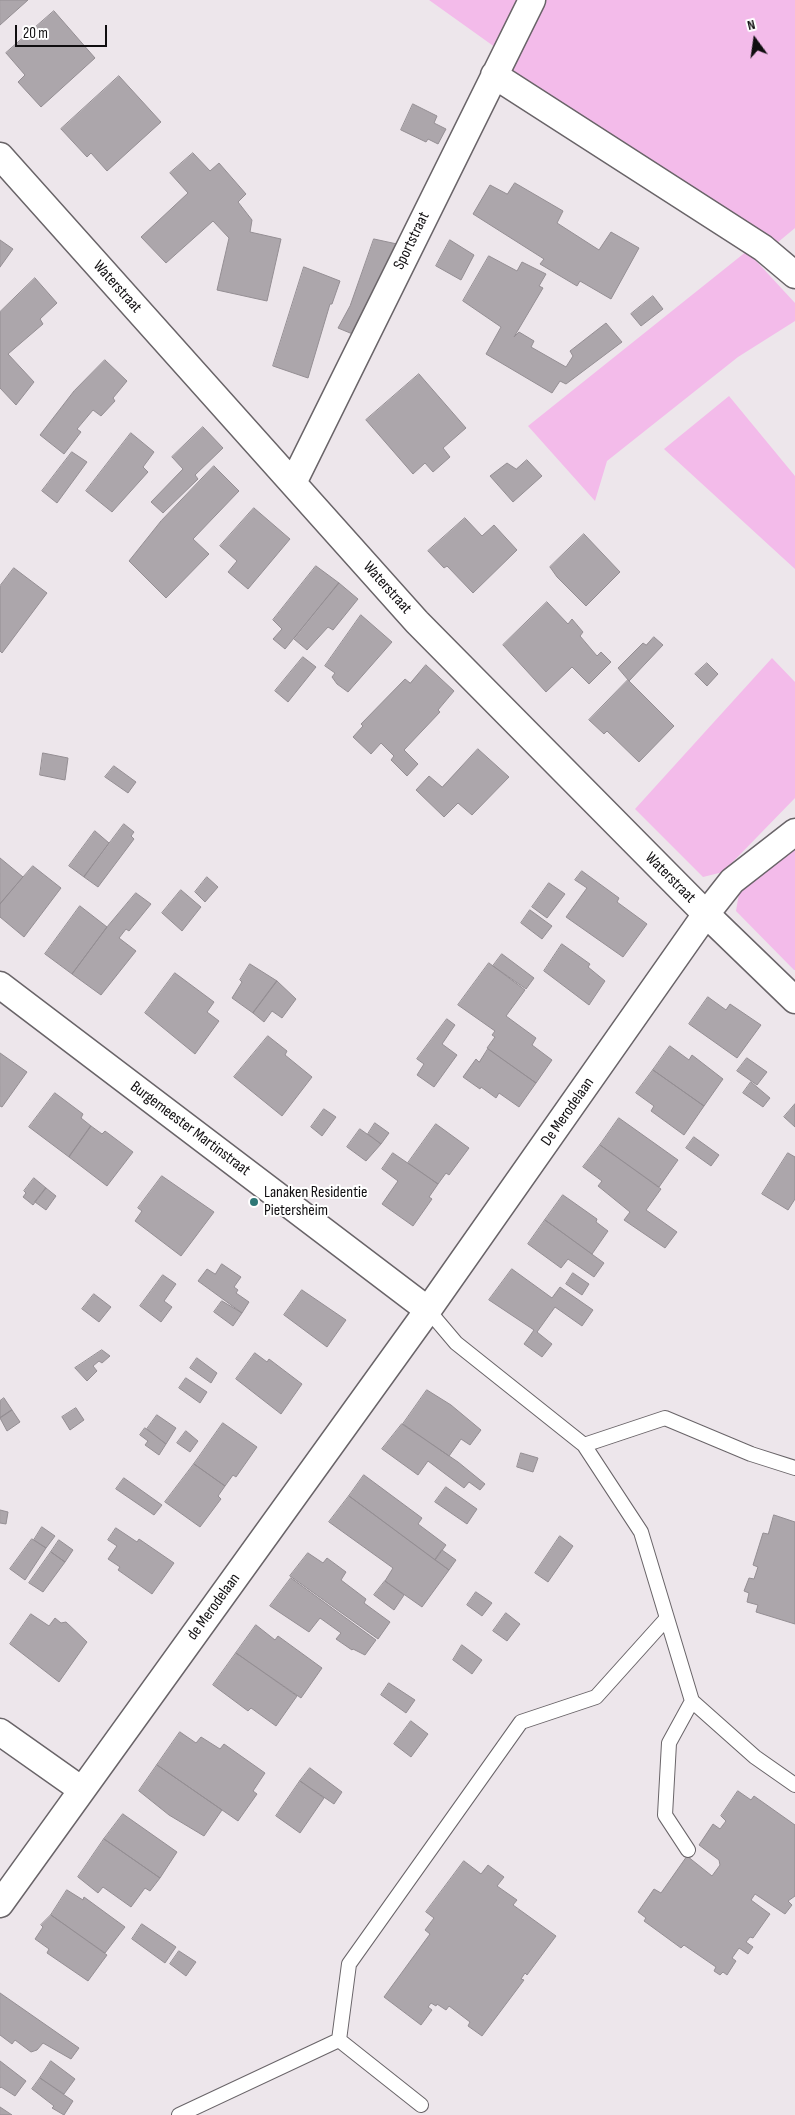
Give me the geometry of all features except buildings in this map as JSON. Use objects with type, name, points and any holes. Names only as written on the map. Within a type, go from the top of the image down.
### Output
[{"type":"street","name":"Sportstraat","points":[[293,483],[532,0]]},
{"type":"street","points":[[494,74],[763,248],[795,275]]},
{"type":"street","name":"Waterstraat","points":[[0,156],[417,622],[706,914],[795,1000]]},
{"type":"street","name":"De Merodelaan","points":[[428,1310],[706,914],[732,881],[795,832]]},
{"type":"street","name":"Burgemeester Martinstraat","points":[[0,985],[428,1310]]},
{"type":"street","name":"de Merodelaan","points":[[0,1904],[428,1310]]},
{"type":"street","points":[[0,1732],[82,1790]]},
{"type":"lane","points":[[428,1310],[456,1343],[584,1445],[641,1532],[692,1701],[755,1757],[795,1785]]},
{"type":"lane","points":[[584,1445],[665,1418],[752,1454],[795,1468]]},
{"type":"lane","points":[[338,2040],[349,1964],[521,1722],[596,1697],[667,1618]]},
{"type":"lane","points":[[688,1850],[665,1815],[669,1743],[692,1701]]},
{"type":"lane","points":[[338,2040],[421,2105]]},
{"type":"lane","points":[[179,2115],[338,2040]]},
{"type":"shaded area","points":[[429,0],[522,0],[499,50]]},
{"type":"shaded area","points":[[543,0],[795,0],[795,228],[777,243],[510,70]]},
{"type":"shaded area","points":[[747,251],[795,303],[795,321],[738,357],[607,461],[595,501],[528,426]]},
{"type":"shaded area","points":[[729,396],[795,476],[795,569],[664,449]]},
{"type":"shaded area","points":[[772,658],[795,682],[795,798],[723,872],[703,877],[635,809]]},
{"type":"shaded area","points":[[795,846],[794,970],[736,911],[740,887]]},
{"type":"place","name":"Lanaken Residentie Pietersheim","points":[[254,1202]]}]
